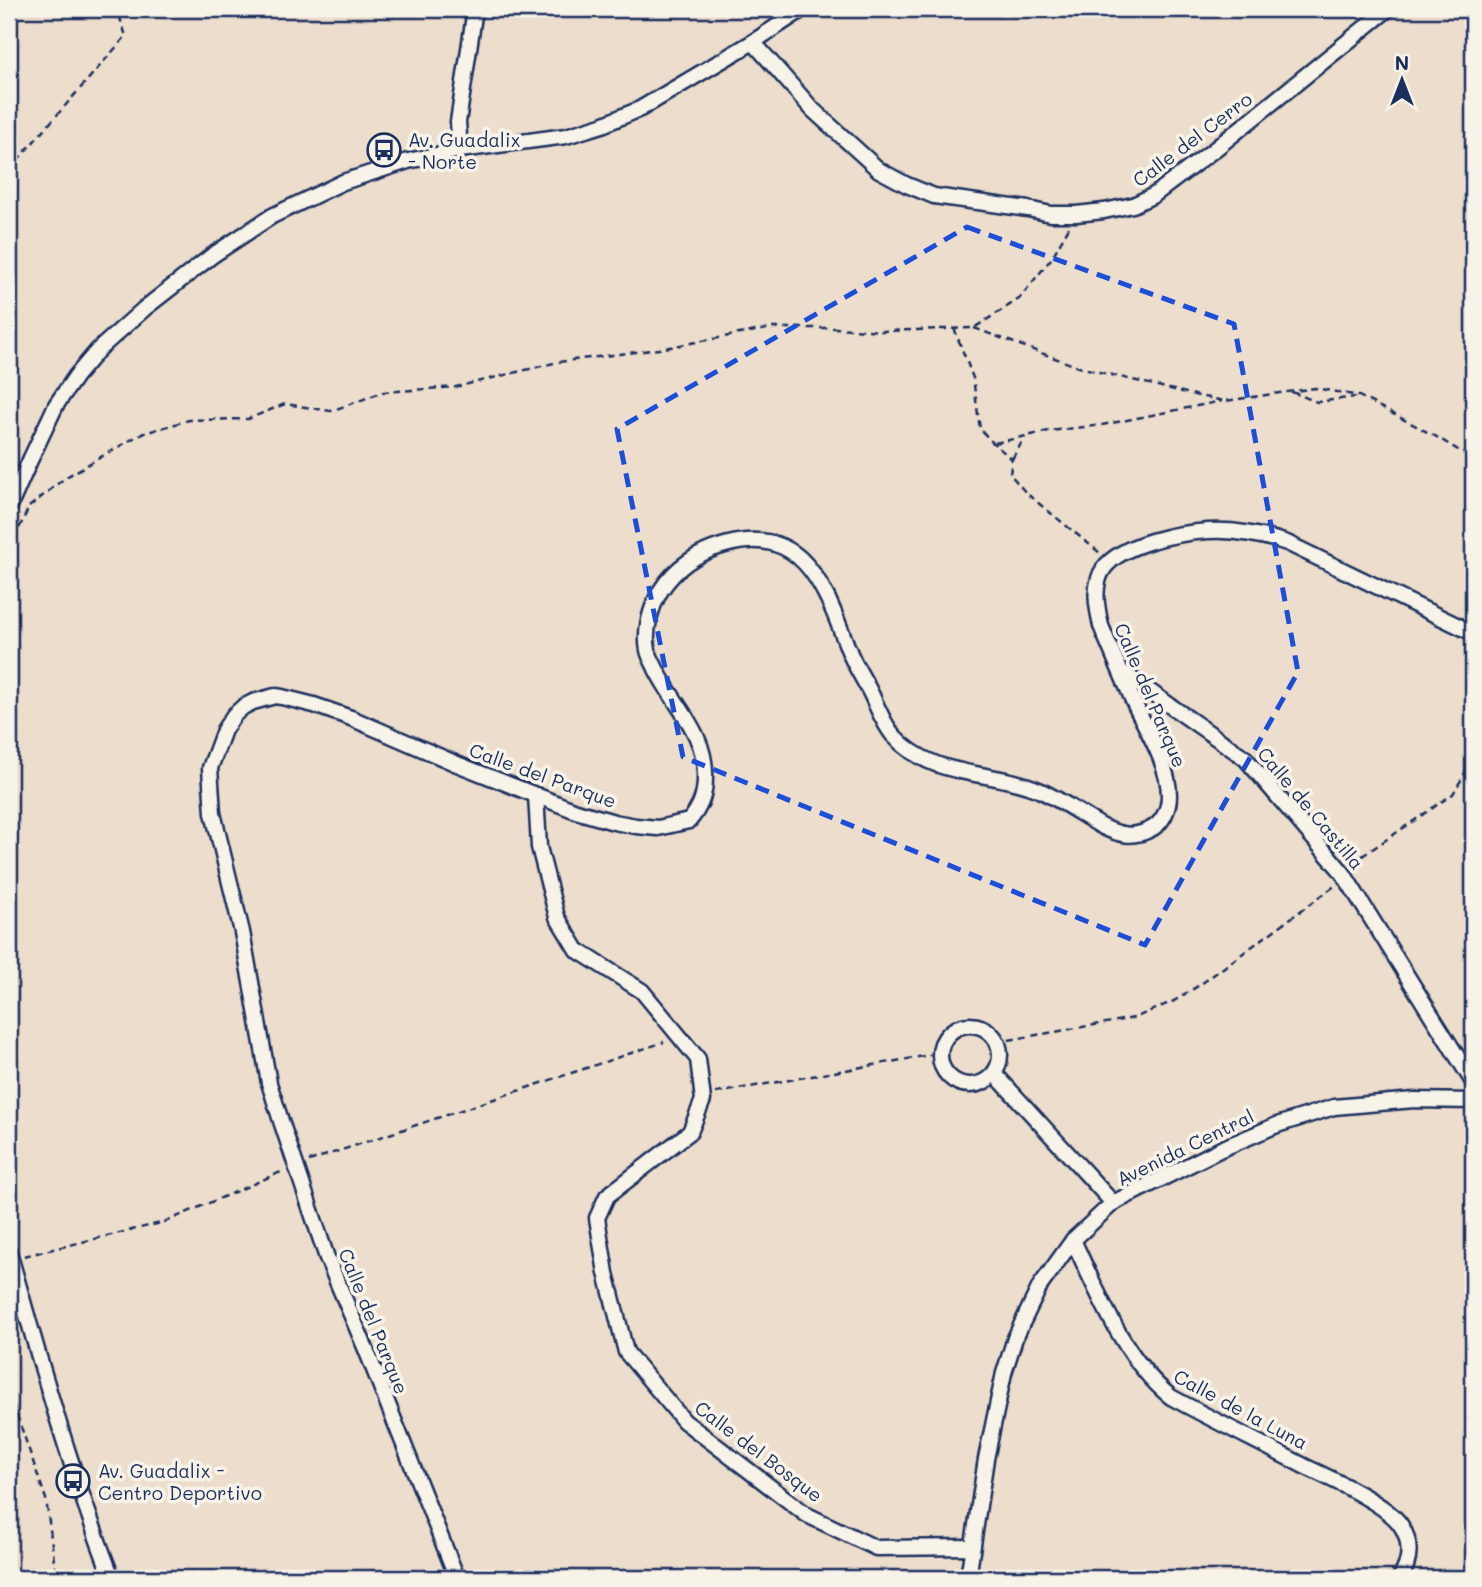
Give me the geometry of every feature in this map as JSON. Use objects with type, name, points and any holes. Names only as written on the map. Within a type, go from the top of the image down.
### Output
[{"type":"street","points":[[460,150],[458,122],[475,9]]},
{"type":"street","points":[[15,506],[32,458],[56,404],[98,350],[145,308],[212,255],[272,216],[343,182],[408,161],[460,150],[566,136],[602,125],[640,109],[803,9]]},
{"type":"street","name":"Calle del Cerro","points":[[753,42],[813,110],[879,170],[907,185],[934,196],[1051,214],[1076,214],[1133,205],[1154,195],[1388,9]]},
{"type":"street","points":[[1111,562],[1128,550],[1183,534],[1209,531],[1260,535],[1287,543],[1473,633]]},
{"type":"street","name":"Calle del Parque","points":[[457,1578],[327,1258],[269,1083],[242,932],[214,813],[210,768],[224,730],[243,707],[275,696],[295,699],[351,718],[468,769],[576,811],[636,827],[658,828],[689,821],[701,805],[705,788],[706,768],[702,746],[648,652],[649,615],[660,592],[680,567],[712,550],[739,542],[765,542],[794,553],[811,568],[833,607],[850,654],[881,718],[892,734],[914,754],[946,768],[1040,790],[1103,827],[1126,835],[1150,830],[1158,824],[1167,808],[1169,793],[1158,754],[1101,626],[1097,608],[1098,581],[1103,569],[1111,562]]},
{"type":"street","name":"Calle de Castilla","points":[[1121,671],[1245,758],[1343,874],[1473,1082]]},
{"type":"street","name":"Calle del Bosque","points":[[536,796],[539,847],[557,917],[577,950],[642,991],[698,1059],[703,1100],[690,1132],[607,1196],[597,1218],[606,1273],[626,1352],[684,1421],[807,1515],[876,1548],[972,1547]]},
{"type":"street","points":[[964,1026],[979,1026],[992,1033],[999,1046],[1000,1060],[995,1074],[983,1083],[969,1086],[955,1082],[944,1072],[940,1053],[942,1044],[951,1032],[964,1026]]},
{"type":"street","points":[[995,1074],[1113,1203]]},
{"type":"street","name":"Avenida Central","points":[[968,1578],[986,1459],[1004,1373],[1015,1339],[1040,1286],[1073,1240],[1113,1203],[1221,1149],[1277,1125],[1334,1107],[1414,1100],[1473,1101]]},
{"type":"street","name":"Calle de la Luna","points":[[1073,1240],[1126,1343],[1157,1386],[1171,1397],[1333,1480],[1389,1513],[1400,1523],[1410,1550],[1400,1578]]},
{"type":"street","points":[[10,1256],[44,1378],[112,1578]]},
{"type":"path","points":[[9,170],[126,36],[117,9]]},
{"type":"path","points":[[974,328],[1018,299],[1051,259],[1076,214]]},
{"type":"path","points":[[9,550],[29,507],[66,477],[141,433],[188,420],[248,419],[285,404],[331,411],[383,392],[456,387],[558,362],[659,349],[772,328],[882,331],[974,328],[1079,367],[1226,401]]},
{"type":"path","points":[[954,328],[973,378],[981,429],[1012,459]]},
{"type":"path","points":[[993,443],[1049,431],[1102,425],[1315,387],[1359,396],[1473,459]]},
{"type":"path","points":[[1288,391],[1317,402],[1359,396]]},
{"type":"path","points":[[1025,438],[1012,459],[1010,474],[1026,493],[1111,562]]},
{"type":"path","points":[[15,506],[29,507]]},
{"type":"path","points":[[997,1042],[1134,1018],[1174,1001],[1453,794],[1473,759]]},
{"type":"path","points":[[10,1256],[165,1222],[295,1166],[679,1037]]},
{"type":"path","points":[[702,1095],[940,1053]]},
{"type":"path","points":[[9,1392],[46,1499],[56,1576],[80,1578]]},
{"type":"highlighted area","points":[[967,227],[1234,324],[1298,672],[1145,945],[683,757],[617,429]]},
{"type":"place","name":"Av. Guadalix - Norte","points":[[384,150]]},
{"type":"place","name":"Av. Guadalix - Centro Deportivo","points":[[73,1481]]}]
